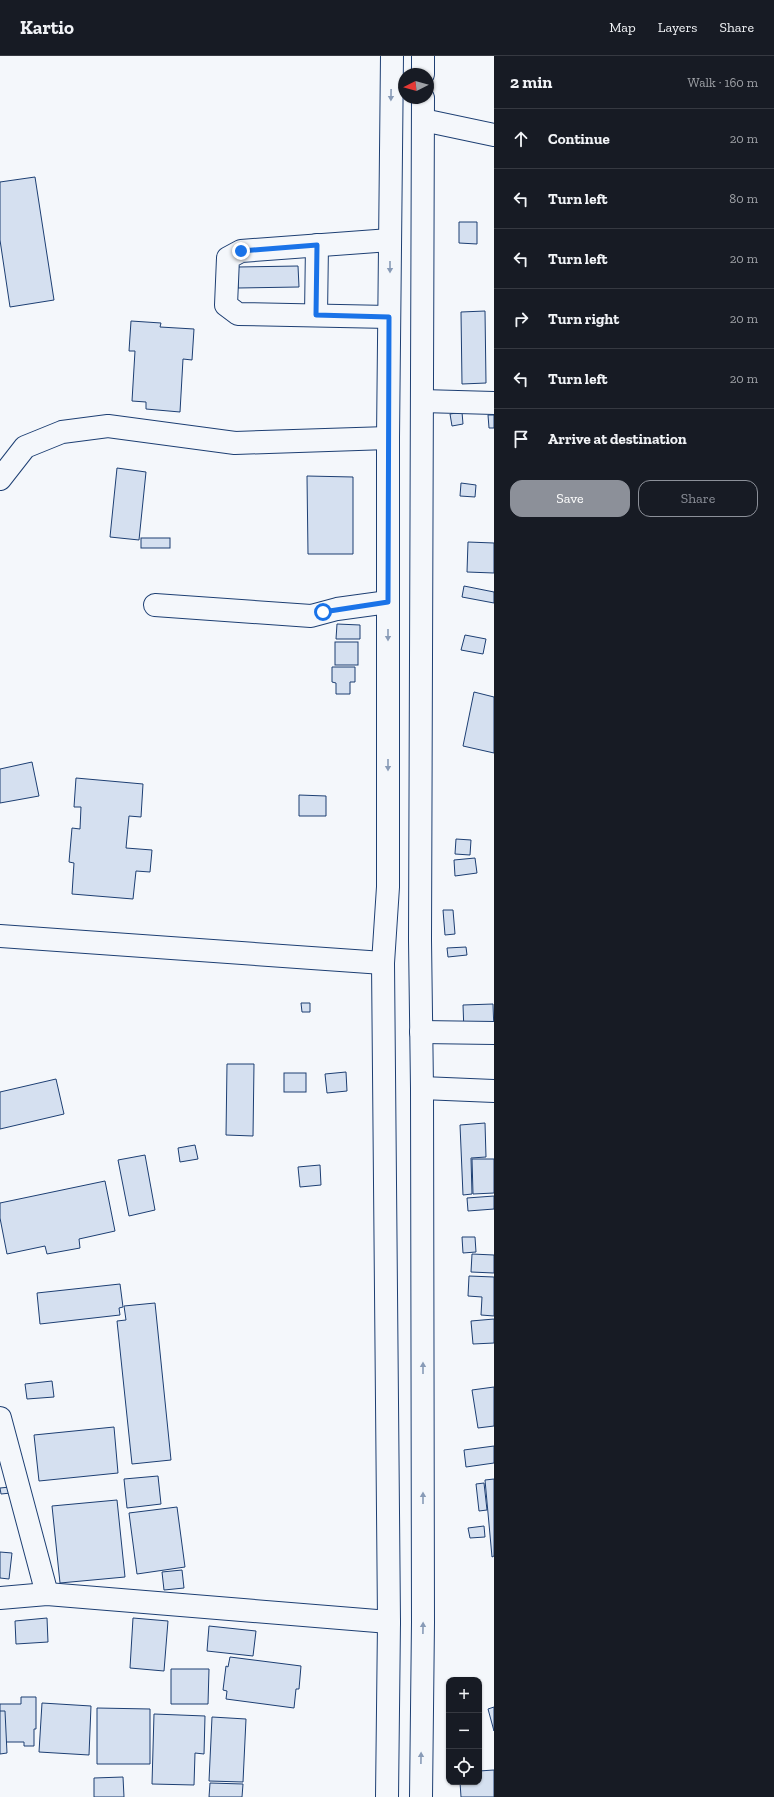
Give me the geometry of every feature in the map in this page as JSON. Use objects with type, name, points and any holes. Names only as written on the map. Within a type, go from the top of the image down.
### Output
[{"type":"main road","points":[[387,1797],[389,1622],[383,963],[388,887],[388,438],[392,56]]},
{"type":"main road","points":[[423,56],[423,68]]},
{"type":"main road","points":[[421,1797],[423,1622],[422,1088],[420,924],[423,104]]},
{"type":"main road","points":[[423,120],[494,135]]},
{"type":"main road","points":[[389,317],[238,314],[226,305],[228,258],[241,251],[390,240]]},
{"type":"main road","points":[[316,315],[317,245]]},
{"type":"main road","points":[[422,401],[494,403]]},
{"type":"main road","points":[[0,479],[25,447],[62,432],[108,426],[235,443],[388,438]]},
{"type":"main road","points":[[155,605],[311,616],[337,609],[388,602]]},
{"type":"main road","points":[[0,936],[383,963]]},
{"type":"main road","points":[[421,1032],[494,1033]]},
{"type":"main road","points":[[422,1088],[494,1091]]},
{"type":"main road","points":[[0,1418],[47,1594]]},
{"type":"main road","points":[[0,1598],[47,1594],[389,1622]]},
{"type":"building","points":[[35,177],[54,300],[10,307],[0,240],[0,182]]},
{"type":"building","points":[[459,222],[477,222],[477,244],[459,243]]},
{"type":"building","points":[[298,266],[299,287],[238,288],[238,267]]},
{"type":"building","points":[[485,311],[486,383],[462,384],[461,312]]},
{"type":"building","points":[[131,321],[161,323],[160,327],[194,329],[192,360],[183,359],[180,412],[146,409],[146,402],[132,401],[135,351],[129,351]]},
{"type":"building","points":[[462,412],[463,424],[452,426],[450,414]]},
{"type":"building","points":[[488,415],[494,415],[494,428],[489,428]]},
{"type":"building","points":[[117,468],[146,472],[139,540],[110,537]]},
{"type":"building","points":[[307,476],[353,477],[353,554],[308,554]]},
{"type":"building","points":[[461,483],[476,485],[475,497],[460,496]]},
{"type":"building","points":[[141,538],[170,538],[170,548],[141,548]]},
{"type":"building","points":[[468,542],[494,543],[494,573],[467,572]]},
{"type":"building","points":[[464,586],[494,592],[494,603],[462,597]]},
{"type":"building","points":[[337,624],[360,625],[360,639],[336,639]]},
{"type":"building","points":[[465,635],[486,639],[483,654],[461,650]]},
{"type":"building","points":[[335,642],[358,642],[358,665],[335,665]]},
{"type":"building","points":[[332,667],[355,667],[355,682],[350,682],[350,694],[336,694],[336,683],[332,682]]},
{"type":"building","points":[[474,692],[494,697],[494,753],[463,746]]},
{"type":"building","points":[[32,762],[39,796],[0,803],[0,769]]},
{"type":"building","points":[[76,778],[143,784],[141,817],[129,816],[126,848],[152,850],[150,872],[136,871],[133,899],[72,894],[74,863],[69,862],[72,828],[80,829],[81,807],[74,807]]},
{"type":"building","points":[[299,795],[326,796],[326,816],[299,816]]},
{"type":"building","points":[[456,839],[471,840],[470,855],[455,854]]},
{"type":"building","points":[[475,858],[477,873],[455,876],[454,860]]},
{"type":"building","points":[[443,910],[453,910],[455,934],[445,935]]},
{"type":"building","points":[[466,947],[467,955],[448,957],[447,948]]},
{"type":"building","points":[[301,1003],[310,1003],[310,1012],[302,1012]]},
{"type":"building","points":[[493,1004],[494,1031],[464,1032],[463,1005]]},
{"type":"building","points":[[227,1064],[254,1064],[253,1136],[226,1135]]},
{"type":"building","points":[[346,1072],[347,1091],[327,1093],[325,1074]]},
{"type":"building","points":[[284,1073],[306,1073],[306,1092],[284,1092]]},
{"type":"building","points":[[56,1079],[64,1114],[0,1129],[0,1092]]},
{"type":"building","points":[[485,1123],[486,1157],[471,1158],[472,1194],[463,1195],[460,1125]]},
{"type":"building","points":[[195,1145],[198,1159],[180,1162],[178,1148]]},
{"type":"building","points":[[145,1155],[155,1210],[129,1216],[118,1160]]},
{"type":"building","points":[[472,1159],[494,1159],[494,1193],[473,1194]]},
{"type":"building","points":[[320,1165],[321,1185],[300,1187],[298,1167]]},
{"type":"building","points":[[105,1181],[115,1231],[79,1239],[80,1248],[47,1254],[45,1246],[7,1254],[0,1218],[0,1203]]},
{"type":"building","points":[[494,1196],[494,1209],[468,1211],[467,1198]]},
{"type":"building","points":[[462,1237],[475,1237],[476,1252],[463,1253]]},
{"type":"building","points":[[472,1254],[494,1255],[494,1273],[471,1272]]},
{"type":"building","points":[[469,1276],[494,1277],[494,1316],[481,1315],[482,1297],[468,1296]]},
{"type":"building","points":[[120,1284],[123,1307],[119,1308],[120,1315],[40,1324],[37,1293]]},
{"type":"building","points":[[155,1303],[171,1460],[132,1464],[117,1321],[126,1320],[124,1306]]},
{"type":"building","points":[[494,1319],[494,1343],[473,1344],[471,1321]]},
{"type":"building","points":[[52,1381],[54,1397],[27,1399],[25,1384]]},
{"type":"building","points":[[494,1387],[494,1426],[478,1428],[472,1390]]},
{"type":"building","points":[[114,1427],[118,1473],[39,1481],[34,1435]]},
{"type":"building","points":[[494,1446],[494,1463],[466,1467],[464,1450]]},
{"type":"building","points":[[158,1476],[161,1504],[127,1508],[124,1479]]},
{"type":"building","points":[[494,1479],[494,1556],[492,1557],[485,1480]]},
{"type":"building","points":[[484,1483],[487,1510],[479,1511],[476,1484]]},
{"type":"building","points":[[10,1487],[11,1493],[1,1494],[0,1488]]},
{"type":"building","points":[[117,1500],[125,1577],[60,1583],[52,1506]]},
{"type":"building","points":[[177,1507],[185,1567],[137,1574],[129,1513]]},
{"type":"building","points":[[484,1526],[485,1537],[470,1538],[468,1528]]},
{"type":"building","points":[[0,1552],[12,1553],[9,1579],[0,1578]]},
{"type":"building","points":[[182,1570],[184,1588],[164,1590],[162,1572]]},
{"type":"building","points":[[47,1618],[48,1642],[16,1644],[15,1621]]},
{"type":"building","points":[[133,1618],[168,1621],[164,1671],[130,1668]]},
{"type":"building","points":[[209,1626],[256,1631],[253,1656],[207,1651]]},
{"type":"building","points":[[230,1657],[301,1666],[299,1689],[296,1689],[294,1708],[226,1699],[227,1691],[223,1690],[226,1666],[228,1667]]},
{"type":"building","points":[[171,1669],[209,1669],[208,1704],[171,1704]]},
{"type":"building","points":[[21,1697],[36,1697],[36,1729],[34,1729],[34,1746],[24,1746],[24,1742],[0,1742],[0,1704],[21,1704]]},
{"type":"building","points":[[42,1703],[91,1706],[89,1755],[39,1752]]},
{"type":"building","points":[[494,1707],[494,1731],[488,1709]]},
{"type":"building","points":[[97,1708],[150,1709],[150,1764],[97,1764]]},
{"type":"building","points":[[0,1711],[5,1711],[7,1753],[0,1754]]},
{"type":"building","points":[[154,1714],[205,1716],[204,1754],[195,1753],[194,1785],[152,1784]]},
{"type":"building","points":[[212,1717],[246,1719],[243,1782],[209,1781]]},
{"type":"building","points":[[494,1770],[494,1797],[461,1797],[460,1785],[482,1785],[482,1771]]},
{"type":"building","points":[[123,1777],[124,1797],[94,1797],[94,1778]]},
{"type":"building","points":[[210,1783],[243,1784],[242,1797],[209,1797]]},
{"type":"route","points":[[241,251],[317,245],[316,315],[389,317],[388,602],[323,612]]}]
